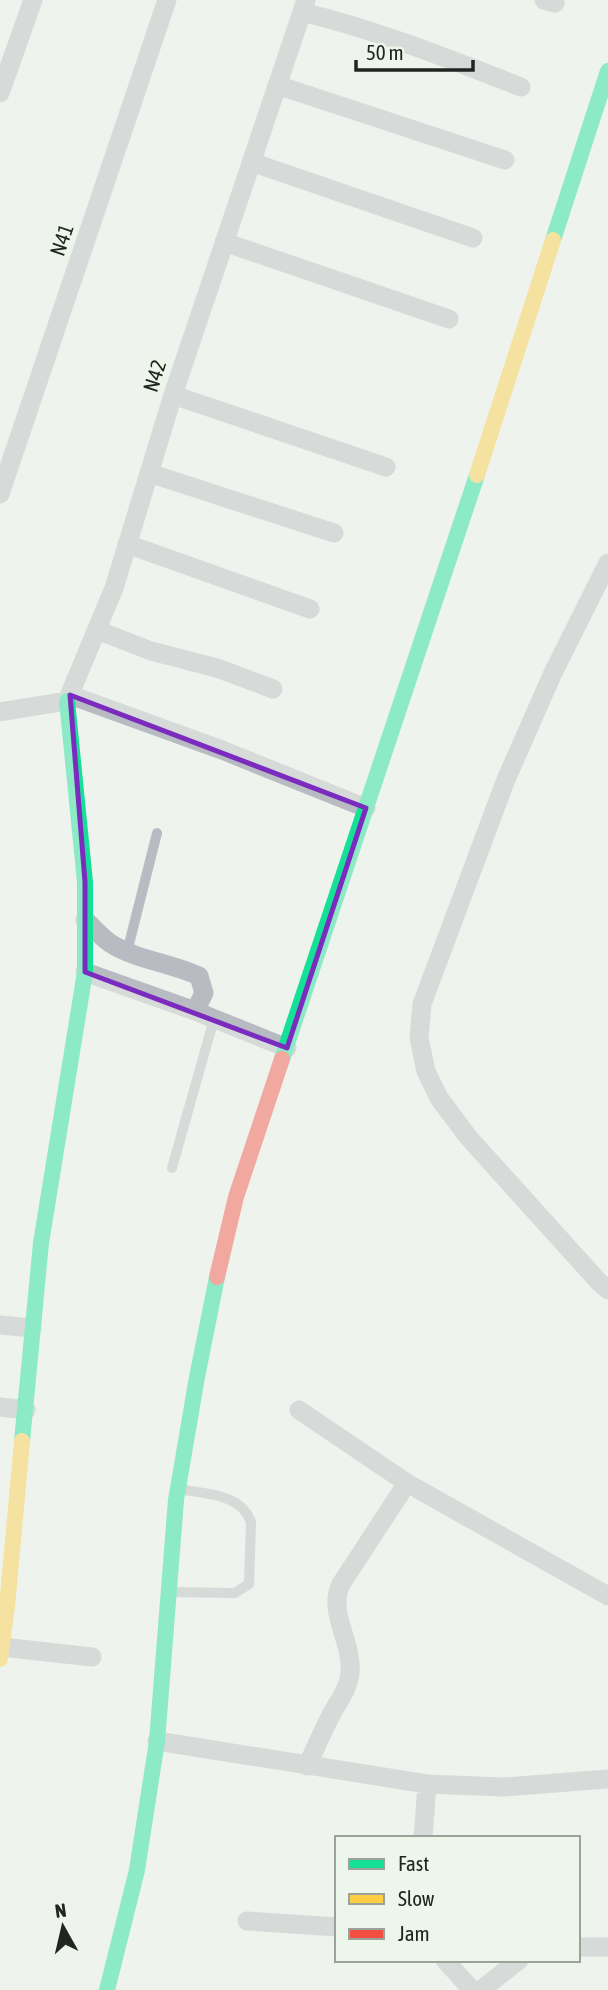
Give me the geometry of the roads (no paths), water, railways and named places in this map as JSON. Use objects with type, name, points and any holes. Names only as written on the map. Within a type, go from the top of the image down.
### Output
[{"type":"street","points":[[0,93],[33,0]]},
{"type":"street","name":"N41","points":[[0,494],[166,0]]},
{"type":"street","points":[[304,6],[521,87]]},
{"type":"street","name":"N42","points":[[68,698],[114,588],[173,395],[304,6]]},
{"type":"street","points":[[107,1990],[137,1870],[157,1741],[167,1592],[178,1489],[221,1256],[236,1197],[608,71]]},
{"type":"street","points":[[277,85],[505,160]]},
{"type":"street","points":[[251,162],[473,238]]},
{"type":"street","points":[[225,242],[449,319]]},
{"type":"street","points":[[173,395],[386,467]]},
{"type":"street","points":[[149,473],[334,533]]},
{"type":"street","points":[[127,544],[310,609]]},
{"type":"street","points":[[608,563],[552,675],[505,782],[422,1004],[419,1038],[426,1071],[439,1098],[469,1138],[608,1290]]},
{"type":"street","points":[[97,630],[151,651],[217,668],[274,689]]},
{"type":"street","points":[[0,712],[68,698],[222,750],[366,808]]},
{"type":"street","points":[[68,698],[83,868],[85,972],[41,1243],[26,1410],[10,1480],[1,1651],[92,1657]]},
{"type":"street","points":[[85,920],[108,942],[200,976],[204,993],[195,1011]]},
{"type":"street","points":[[85,972],[195,1011],[287,1048]]},
{"type":"street","points":[[0,1325],[32,1328]]},
{"type":"street","points":[[0,1407],[26,1410]]},
{"type":"street","points":[[299,1410],[407,1483],[608,1596]]},
{"type":"street","points":[[307,1766],[348,1684],[349,1653],[335,1602],[337,1593],[407,1483]]},
{"type":"street","points":[[157,1741],[427,1784],[504,1787],[608,1779]]},
{"type":"street","points":[[423,1836],[427,1784]]},
{"type":"street","points":[[247,1921],[335,1927]]},
{"type":"street","points":[[580,1947],[608,1947]]},
{"type":"street","points":[[446,1962],[472,1990]]},
{"type":"street","points":[[481,1990],[516,1962]]},
{"type":"lane","points":[[127,951],[156,833]]},
{"type":"lane","points":[[172,1168],[214,1019]]},
{"type":"lane","points":[[167,1592],[235,1593],[249,1584],[249,1515],[230,1499],[178,1489]]}]
